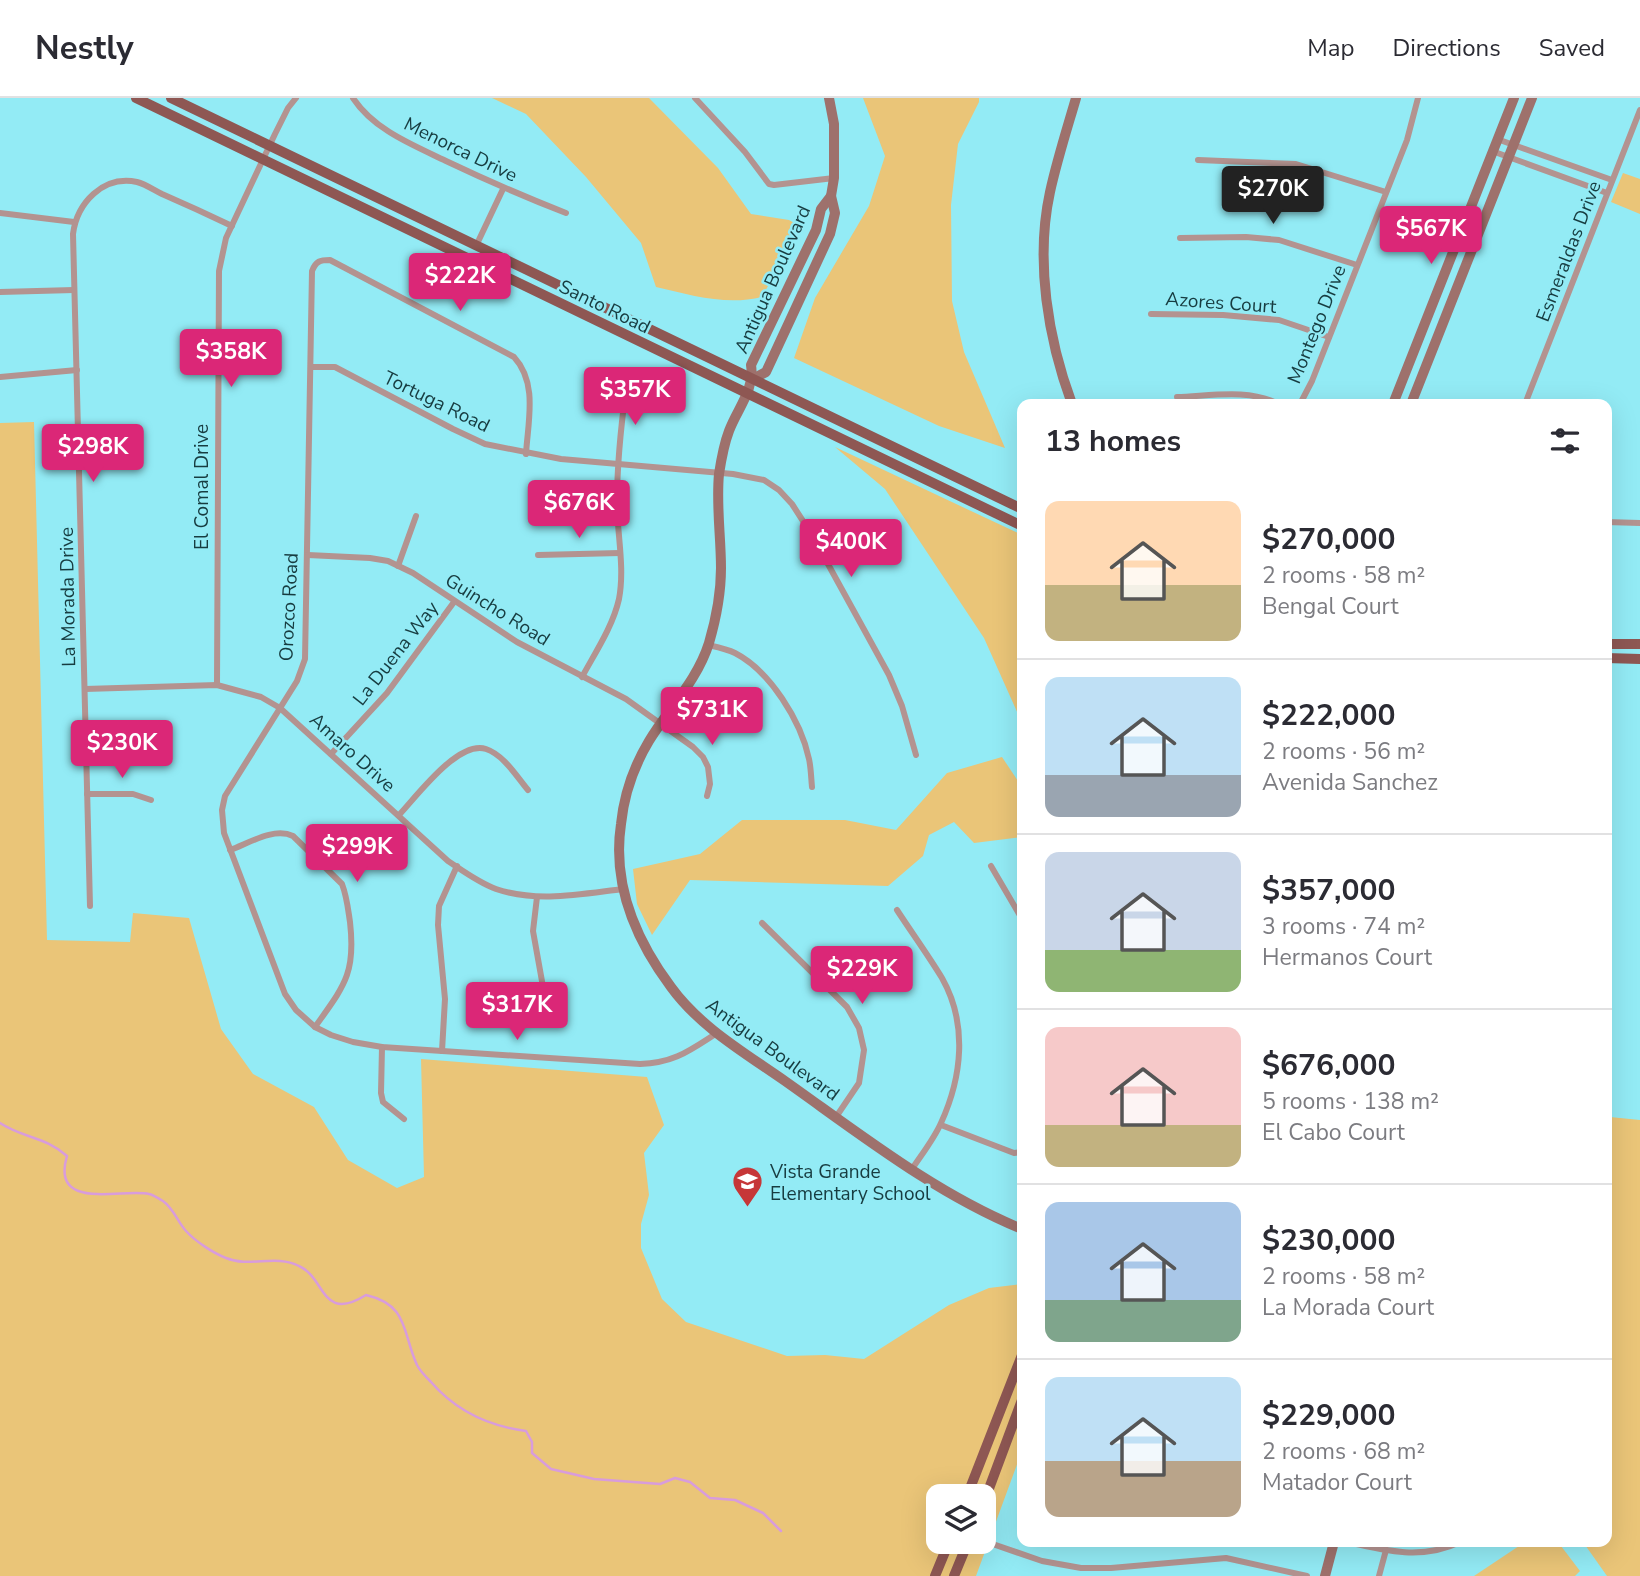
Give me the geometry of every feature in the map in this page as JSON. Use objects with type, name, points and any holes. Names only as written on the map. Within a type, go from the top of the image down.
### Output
[{"type":"main road","name":"Santo Road","points":[[136,98],[1017,524]]},
{"type":"main road","name":"Santo Road","points":[[172,98],[1017,507]]},
{"type":"main road","points":[[1612,644],[1640,644]]},
{"type":"main road","points":[[1612,658],[1640,659]]},
{"type":"main road","points":[[972,1484],[1017,1368]]},
{"type":"main road","points":[[991,1484],[1017,1413]]},
{"type":"main road","points":[[935,1576],[944,1554]]},
{"type":"main road","points":[[954,1576],[963,1554]]},
{"type":"street","name":"El Comal Drive","points":[[217,685],[219,271],[226,238],[288,108],[296,98]]},
{"type":"street","name":"Menorca Drive","points":[[353,98],[374,122],[400,139],[503,189],[566,213]]},
{"type":"street","points":[[695,98],[769,184],[834,178]]},
{"type":"street","name":"Antigua Boulevard","points":[[753,379],[766,372],[830,234],[835,213],[831,196],[834,178],[834,124],[829,98]]},
{"type":"street","points":[[1070,399],[1059,363],[1046,299],[1044,272],[1049,193],[1076,98]]},
{"type":"street","name":"Montego Drive","points":[[1302,399],[1407,140],[1418,98]]},
{"type":"street","points":[[1395,399],[1514,98]]},
{"type":"street","points":[[1413,399],[1532,98]]},
{"type":"street","name":"Esmeraldas Drive","points":[[1527,399],[1640,110]]},
{"type":"street","points":[[1497,139],[1612,180]]},
{"type":"street","points":[[1492,151],[1607,193]]},
{"type":"street","points":[[1198,160],[1296,164],[1386,192]]},
{"type":"street","points":[[0,213],[74,222],[82,204],[100,187],[120,182],[138,182],[232,226]]},
{"type":"street","points":[[476,246],[503,189]]},
{"type":"street","name":"Antigua Boulevard","points":[[831,196],[821,209],[813,236],[751,366],[753,379],[729,432],[719,472],[719,600],[708,645],[686,691],[639,759],[631,781],[620,824],[623,889],[646,951],[686,1006],[717,1033],[912,1169],[973,1207],[1017,1227]]},
{"type":"street","name":"La Morada Drive","points":[[74,222],[90,906]]},
{"type":"street","points":[[1180,238],[1246,237],[1279,240],[1357,265]]},
{"type":"street","name":"Orozco Road","points":[[315,1027],[296,1010],[285,994],[224,833],[222,810],[225,796],[297,681],[305,659],[312,271],[315,264],[320,260],[330,260],[514,357],[520,363],[530,388],[526,454]]},
{"type":"street","points":[[0,292],[74,290]]},
{"type":"street","name":"Azores Court","points":[[1151,314],[1223,315],[1279,320],[1329,337]]},
{"type":"street","name":"Tortuga Road","points":[[311,367],[335,367],[485,444],[526,454],[719,472],[764,480],[779,489],[792,504],[889,675],[902,706],[916,755]]},
{"type":"street","points":[[0,377],[77,370]]},
{"type":"street","points":[[582,677],[616,608],[621,572],[617,502],[626,389]]},
{"type":"street","points":[[1177,397],[1251,395],[1269,399]]},
{"type":"street","points":[[398,566],[416,516]]},
{"type":"street","points":[[1612,522],[1640,523]]},
{"type":"street","points":[[538,555],[620,553]]},
{"type":"street","name":"Guincho Road","points":[[308,555],[370,558],[398,566],[517,642],[626,699],[703,757],[709,776],[707,796]]},
{"type":"street","name":"La Duena Way","points":[[331,754],[387,693],[454,602]]},
{"type":"street","points":[[708,645],[734,653],[755,666],[777,690],[804,740],[810,760],[812,786]]},
{"type":"street","name":"Amaro Drive","points":[[85,689],[217,685],[261,697],[280,708],[457,866],[497,889],[537,897],[623,889]]},
{"type":"street","points":[[399,815],[456,756],[472,749],[486,749],[501,758],[528,790]]},
{"type":"street","points":[[88,794],[133,794],[151,800]]},
{"type":"street","points":[[230,850],[276,832],[285,832],[293,836],[342,884],[346,894],[353,948],[349,972],[342,988],[315,1027],[342,1038],[382,1047],[655,1063],[684,1055],[717,1033]]},
{"type":"street","points":[[442,1051],[445,999],[438,925],[439,906],[457,866]]},
{"type":"street","points":[[991,866],[1017,910]]},
{"type":"street","points":[[537,897],[533,931],[545,998]]},
{"type":"street","points":[[897,911],[943,979],[955,1007],[961,1047],[956,1082],[941,1125],[912,1169]]},
{"type":"street","points":[[762,923],[847,1007],[859,1028],[864,1050],[859,1083],[836,1117]]},
{"type":"street","points":[[382,1047],[383,1102],[404,1119]]},
{"type":"street","points":[[941,1125],[1017,1153]]},
{"type":"street","points":[[996,1545],[1042,1561],[1081,1568],[1226,1558],[1307,1576]]},
{"type":"street","points":[[1325,1576],[1333,1547]]},
{"type":"street","points":[[1372,1547],[1404,1554],[1429,1553],[1446,1547]]},
{"type":"street","points":[[1379,1576],[1386,1550]]},
{"type":"shaded area","points":[[492,98],[649,98],[718,168],[751,214],[789,220],[796,224],[780,264],[762,297],[722,300],[656,287],[641,243],[586,177],[526,114]]},
{"type":"shaded area","points":[[863,98],[979,98],[958,144],[951,205],[952,301],[964,352],[1005,448],[939,426],[794,358],[815,298],[869,206],[885,156]]},
{"type":"shaded area","points":[[1623,173],[1640,179],[1640,214],[1611,202]]},
{"type":"shaded area","points":[[34,422],[47,940],[130,942],[133,913],[189,918],[221,1029],[253,1074],[314,1107],[348,1160],[397,1188],[424,1177],[421,1059],[647,1077],[664,1125],[644,1153],[649,1195],[641,1224],[641,1248],[662,1299],[686,1322],[787,1356],[825,1355],[864,1359],[949,1305],[989,1288],[1017,1285],[1017,1465],[996,1522],[996,1484],[926,1484],[926,1554],[984,1554],[976,1576],[0,1576],[0,423]]},
{"type":"shaded area","points":[[835,447],[1017,533],[1017,712],[984,638],[885,489]]},
{"type":"shaded area","points":[[1002,757],[1017,780],[1017,838],[974,843],[954,822],[929,835],[923,856],[888,886],[690,880],[652,935],[637,904],[633,869],[700,854],[742,820],[845,820],[896,830],[947,773]]},
{"type":"shaded area","points":[[1612,1117],[1640,1120],[1640,1576],[1607,1576],[1587,1547],[1612,1547]]},
{"type":"shaded area","points":[[1518,1547],[1562,1547],[1580,1571],[1575,1576],[1474,1576]]},
{"type":"waterway","points":[[0,1123],[51,1145],[67,1156],[65,1173],[69,1185],[79,1191],[92,1194],[151,1195],[167,1204],[194,1239],[221,1256],[244,1262],[290,1263],[308,1272],[332,1301],[340,1304],[366,1295],[390,1306],[402,1321],[412,1353],[425,1376],[462,1409],[486,1421],[526,1431],[532,1442],[532,1453],[551,1469],[594,1479],[660,1484],[675,1478],[690,1482],[710,1498],[735,1500],[763,1513],[781,1531]]},
{"type":"place","name":"Vista Grande Elementary School","points":[[747,1209]]}]
